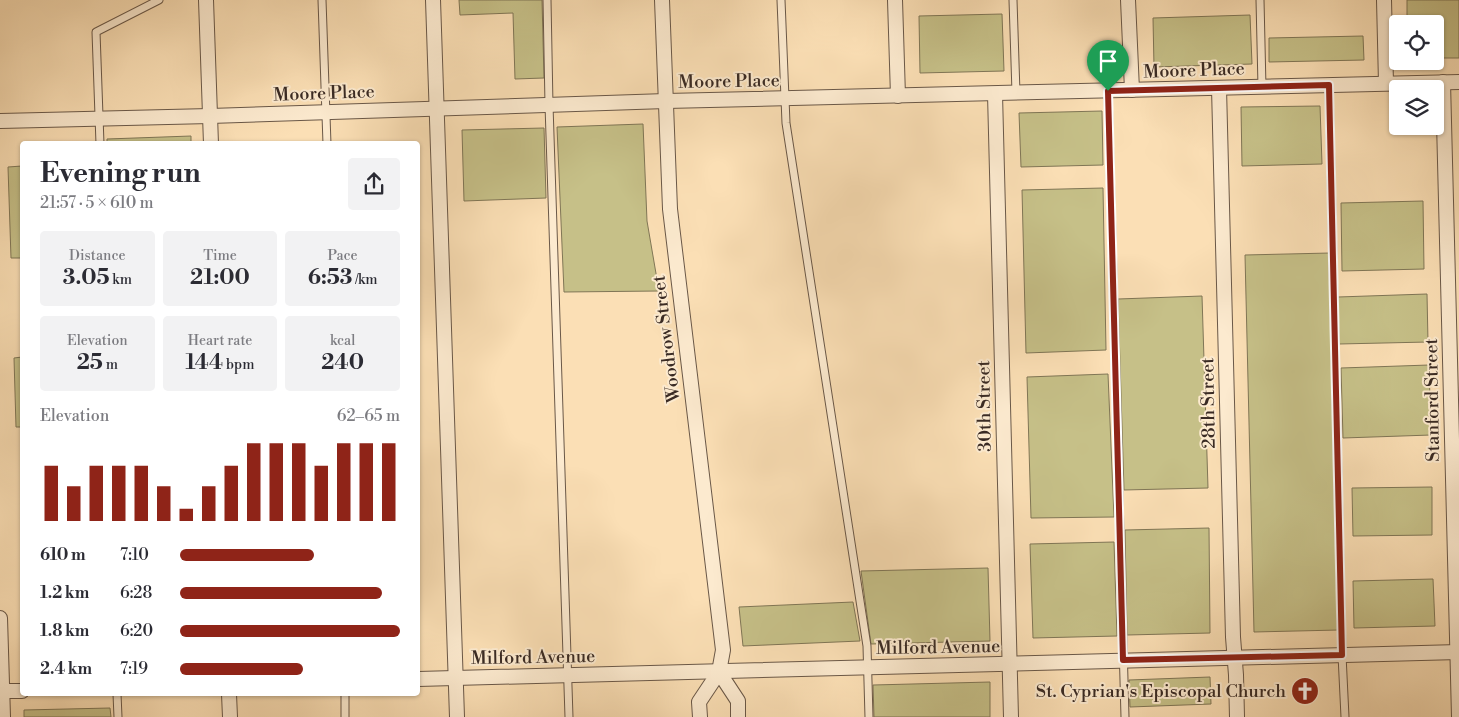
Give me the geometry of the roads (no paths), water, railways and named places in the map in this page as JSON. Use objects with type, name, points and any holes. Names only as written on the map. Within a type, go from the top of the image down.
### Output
[{"type":"street","points":[[206,0],[211,141]]},
{"type":"street","points":[[433,0],[457,717]]},
{"type":"street","name":"Woodrow Street","points":[[662,0],[670,209],[723,650],[719,672],[700,702],[700,717]]},
{"type":"street","points":[[895,0],[898,96]]},
{"type":"street","points":[[1128,0],[1132,90]]},
{"type":"street","points":[[1384,0],[1386,84]]},
{"type":"street","name":"Moore Place","points":[[1444,82],[1459,82]]},
{"type":"street","name":"Moore Place","points":[[0,121],[666,101],[1389,84]]},
{"type":"street","name":"28th Street","points":[[1219,88],[1237,717]]},
{"type":"street","name":"30th Street","points":[[995,94],[1011,717]]},
{"type":"street","name":"Stanford Street","points":[[1444,120],[1459,717]]},
{"type":"street","points":[[0,618],[3,717]]},
{"type":"street","name":"Milford Avenue","points":[[420,679],[1458,652]]},
{"type":"street","points":[[719,672],[738,701],[738,717]]},
{"type":"street","points":[[1,691],[20,691]]},
{"type":"street","points":[[229,696],[230,717]]},
{"type":"lane","points":[[100,141],[96,32],[159,0]]},
{"type":"lane","points":[[322,0],[327,141]]},
{"type":"lane","points":[[547,0],[570,717]]},
{"type":"lane","points":[[781,0],[786,123],[867,646],[869,717]]},
{"type":"lane","points":[[1013,0],[1016,93]]},
{"type":"lane","points":[[1260,0],[1262,87]]},
{"type":"lane","points":[[1329,85],[1345,717]]},
{"type":"lane","points":[[1108,91],[1125,717]]},
{"type":"lane","points":[[117,696],[118,717]]},
{"type":"lane","points":[[345,696],[345,717]]},
{"type":"place","name":"St. Cyprian's Episcopal Church","points":[[1305,691]]}]
